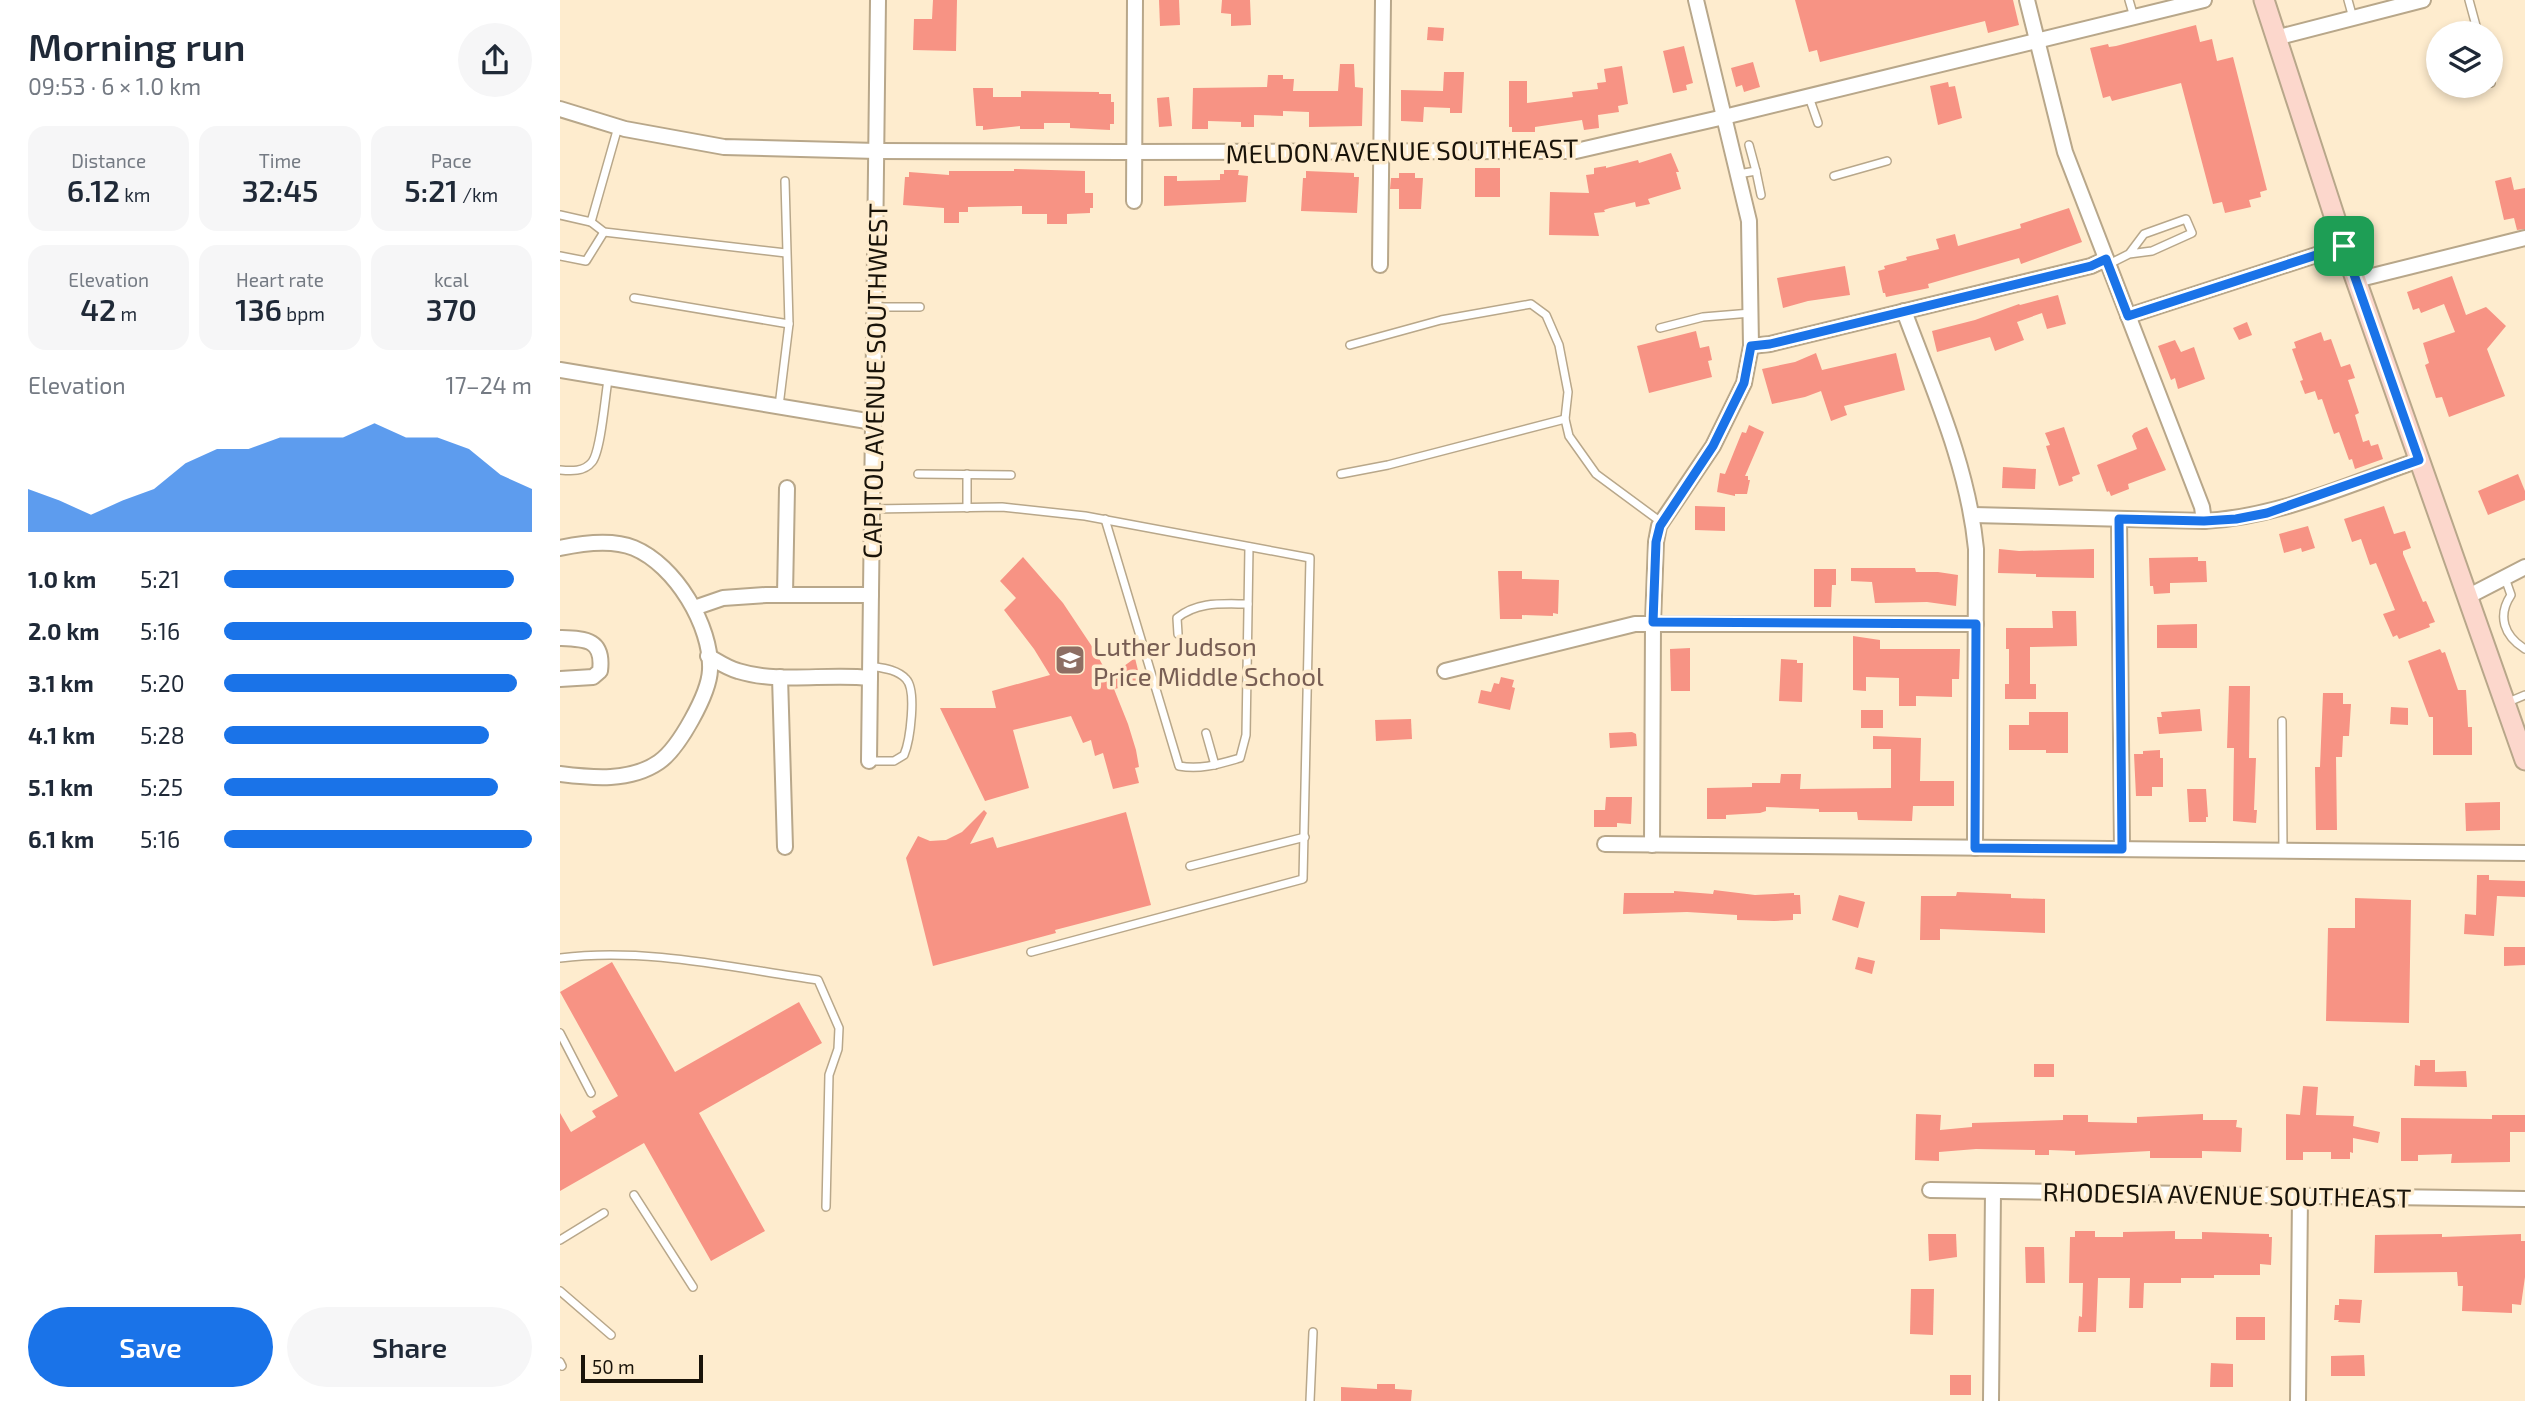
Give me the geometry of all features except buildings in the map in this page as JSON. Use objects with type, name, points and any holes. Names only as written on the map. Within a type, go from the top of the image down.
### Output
[{"type":"main road","points":[[2264,0],[2344,246],[2525,760]]},
{"type":"street","name":"CAPITOL AVENUE SOUTHWEST","points":[[869,761],[878,0]]},
{"type":"street","points":[[1134,201],[1135,0]]},
{"type":"street","points":[[1380,265],[1383,0]]},
{"type":"street","points":[[1652,845],[1656,542],[1662,522],[1713,446],[1744,383],[1751,346],[1749,221],[1696,0]]},
{"type":"street","points":[[2027,0],[2066,152],[2203,507],[2204,521]]},
{"type":"street","name":"MELDON AVENUE SOUTHEAST","points":[[560,109],[618,127],[724,146],[877,151],[1576,151],[2203,0]]},
{"type":"street","points":[[2275,38],[2399,3],[2423,0]]},
{"type":"street","points":[[2356,280],[2525,238]]},
{"type":"street","points":[[2128,316],[2344,246]]},
{"type":"street","points":[[1751,346],[1770,344],[2107,262]]},
{"type":"street","points":[[1905,311],[1961,465],[1973,515],[1976,549],[1975,848]]},
{"type":"street","points":[[560,370],[873,422]]},
{"type":"street","points":[[1973,515],[2204,521],[2236,519],[2267,513],[2419,460]]},
{"type":"street","points":[[785,595],[787,488]]},
{"type":"street","points":[[2119,519],[2122,849]]},
{"type":"street","points":[[560,548],[582,543],[633,548],[662,565],[694,608],[701,623],[710,671],[690,725],[659,762],[635,772],[602,779],[560,774]]},
{"type":"street","points":[[2467,597],[2525,567]]},
{"type":"street","points":[[694,608],[723,598],[871,594]]},
{"type":"street","points":[[1445,671],[1635,624],[1653,622],[1976,624]]},
{"type":"street","points":[[560,638],[588,639],[596,645],[601,664],[600,671],[593,677],[560,679]]},
{"type":"street","points":[[708,656],[736,670],[780,677],[870,672]]},
{"type":"street","points":[[780,677],[785,847]]},
{"type":"street","points":[[1605,844],[2525,853]]},
{"type":"street","name":"RHODESIA AVENUE SOUTHEAST","points":[[1930,1190],[2525,1199]]},
{"type":"street","points":[[1991,1401],[1993,1191]]},
{"type":"street","points":[[2298,1401],[2300,1196]]},
{"type":"lane","points":[[2129,0],[2133,17]]},
{"type":"lane","points":[[2348,0],[2353,18]]},
{"type":"lane","points":[[2469,0],[2475,21]]},
{"type":"lane","points":[[1809,96],[1818,123]]},
{"type":"lane","points":[[591,222],[618,127]]},
{"type":"lane","points":[[1749,145],[1761,195]]},
{"type":"lane","points":[[1834,176],[1887,161]]},
{"type":"lane","points":[[1738,174],[1756,171]]},
{"type":"lane","points":[[779,407],[789,324],[785,181]]},
{"type":"lane","points":[[560,215],[591,222],[604,232],[786,253]]},
{"type":"lane","points":[[2107,262],[2129,254],[2152,251],[2192,233],[2186,219],[2144,234],[2129,254]]},
{"type":"lane","points":[[560,256],[586,261],[604,232]]},
{"type":"lane","points":[[634,298],[789,324]]},
{"type":"lane","points":[[1350,345],[1441,320],[1531,304],[1546,315],[1559,345],[1568,392],[1565,419],[1569,436],[1596,474],[1662,522]]},
{"type":"lane","points":[[874,307],[920,307]]},
{"type":"lane","points":[[1660,328],[1703,317],[1751,313]]},
{"type":"lane","points":[[560,470],[575,471],[592,462],[597,450],[608,380]]},
{"type":"lane","points":[[1341,474],[1388,465],[1565,419]]},
{"type":"lane","points":[[918,474],[1011,475]]},
{"type":"lane","points":[[967,474],[967,508]]},
{"type":"lane","points":[[872,509],[1002,507],[1105,519],[1310,558],[1303,879],[1031,953]]},
{"type":"lane","points":[[1105,519],[1179,766],[1194,769],[1240,758],[1246,735],[1249,547]]},
{"type":"lane","points":[[2505,577],[2511,595],[2503,606],[2505,628],[2512,641],[2525,649]]},
{"type":"lane","points":[[1178,634],[1177,618],[1188,610],[1208,604],[1248,604]]},
{"type":"lane","points":[[869,761],[894,761],[904,755],[909,746],[911,732],[910,685],[905,678],[892,670],[870,672]]},
{"type":"lane","points":[[2505,704],[2525,695]]},
{"type":"lane","points":[[2282,721],[2283,851]]},
{"type":"lane","points":[[1206,733],[1215,765]]},
{"type":"lane","points":[[1190,866],[1305,837]]},
{"type":"lane","points":[[560,958],[591,954],[637,954],[818,980],[839,1028],[838,1049],[829,1075],[826,1207]]},
{"type":"lane","points":[[560,1033],[591,1093]]},
{"type":"lane","points":[[634,1195],[693,1287]]},
{"type":"lane","points":[[560,1240],[604,1213]]},
{"type":"lane","points":[[560,1291],[611,1335]]},
{"type":"lane","points":[[1310,1401],[1313,1332]]},
{"type":"place","name":"Luther Judson Price Middle School","points":[[1070,660]]},
{"type":"route","points":[[2344,246],[2419,460],[2267,513],[2204,521],[2119,519],[2122,849],[1975,848],[1976,624],[1653,622],[1656,542],[1660,526],[1713,446],[1744,383],[1751,346],[1770,344],[2091,266],[2106,259],[2128,316],[2344,246]]}]
